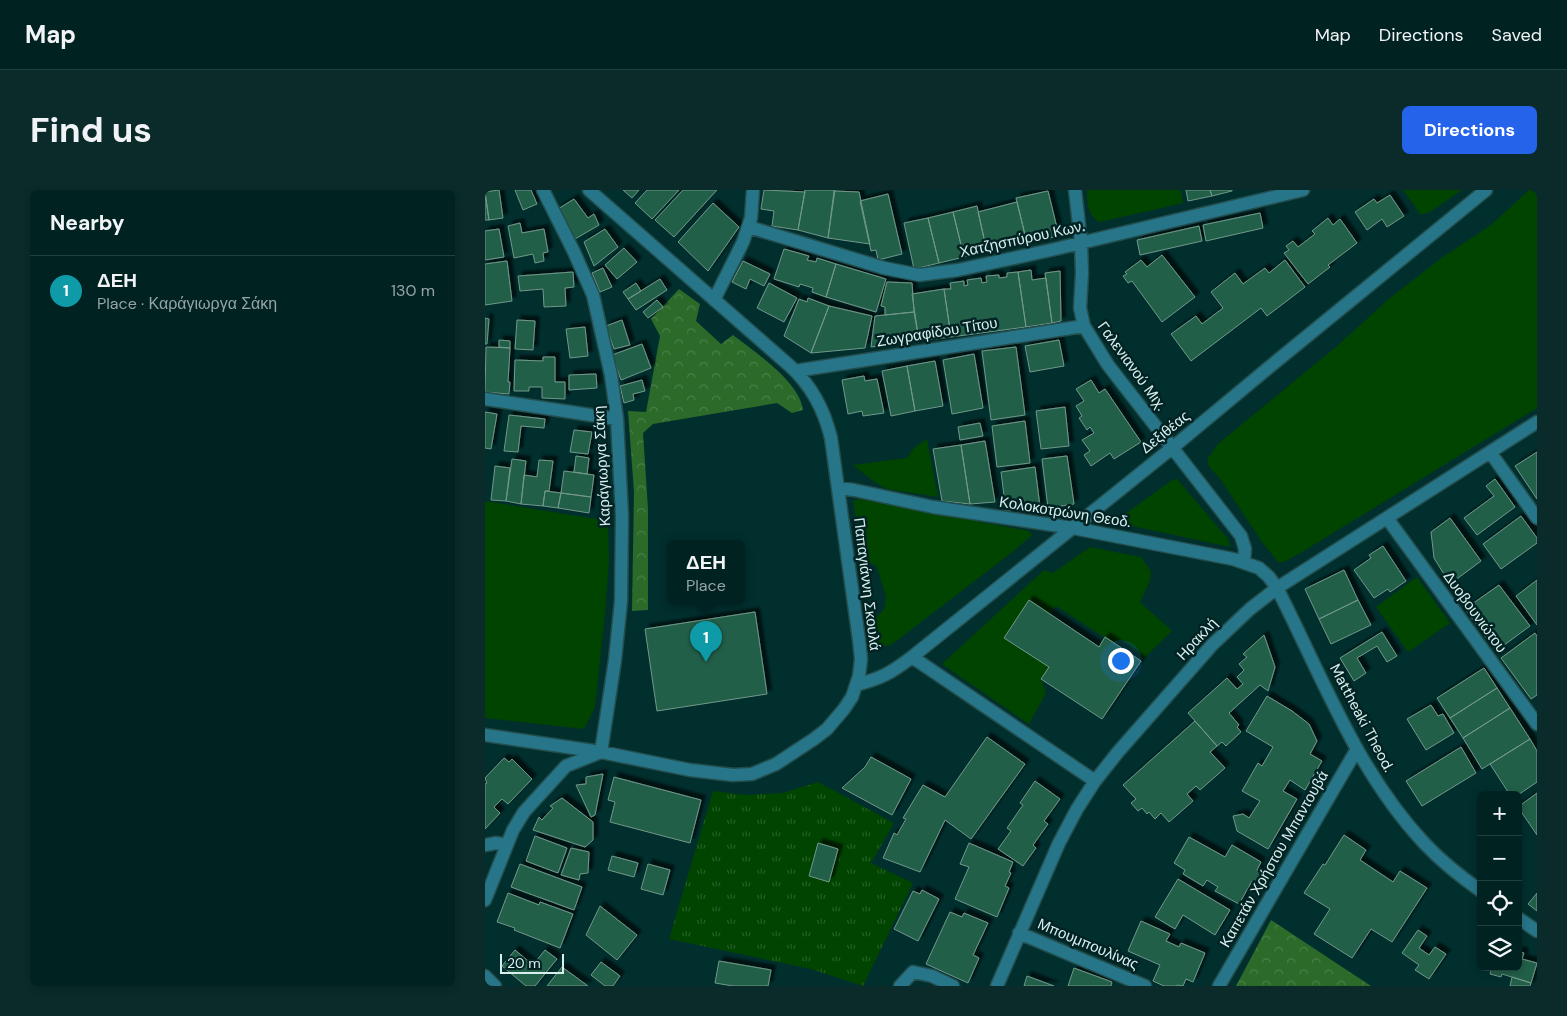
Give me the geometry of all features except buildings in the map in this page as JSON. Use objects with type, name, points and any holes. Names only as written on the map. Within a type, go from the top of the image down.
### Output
[{"type":"street","name":"Καράγιωργα Σάκη","points":[[543,190],[571,244],[593,295],[611,375],[617,419],[622,516],[621,601],[615,660],[601,752]]},
{"type":"street","name":"Παπαγιάννη Σκουλά","points":[[485,735],[601,752],[704,772],[733,775],[752,774],[776,764],[802,748],[827,729],[852,697],[860,668],[861,651],[831,438],[815,395],[795,370],[589,190]]},
{"type":"street","points":[[714,300],[736,258],[749,227],[753,190]]},
{"type":"street","name":"Γαλενιανού Μιχ.","points":[[1075,190],[1081,242],[1080,308],[1084,326],[1108,365],[1241,536],[1245,549],[1244,562]]},
{"type":"street","name":"Χατζησπύρου Κων.","points":[[749,227],[883,268],[919,275],[958,270],[1000,261],[1303,190]]},
{"type":"street","name":"Δεξιθέας","points":[[856,686],[891,673],[913,657],[1487,190]]},
{"type":"street","name":"Ζωγραφίδου Τίτου","points":[[795,370],[1084,326]]},
{"type":"street","points":[[485,399],[617,419]]},
{"type":"street","name":"Ηρακλή","points":[[997,986],[1069,823],[1095,781],[1118,752],[1212,646],[1250,609],[1277,588],[1537,422]]},
{"type":"street","points":[[1490,452],[1537,518]]},
{"type":"street","name":"Κολοκοτρώνη Θεοδ.","points":[[838,488],[933,507],[1073,528],[1244,562],[1264,572],[1277,588]]},
{"type":"street","name":"Δυοβουνιώτου","points":[[1387,518],[1537,724]]},
{"type":"street","name":"Mattheaki Theod.","points":[[1277,588],[1339,717],[1378,784],[1420,838],[1455,872],[1477,888]]},
{"type":"street","points":[[913,657],[1095,781]]},
{"type":"street","name":"Καπετάν Χρήστου Μπαντουβά","points":[[1219,986],[1357,749]]},
{"type":"street","points":[[485,900],[513,830],[524,812],[565,766],[601,752]]},
{"type":"street","points":[[485,845],[496,843],[507,845]]},
{"type":"street","points":[[1522,921],[1537,931]]},
{"type":"street","name":"Μπουμπουλίνας","points":[[1019,933],[1145,986]]},
{"type":"street","points":[[899,986],[913,972],[932,976],[953,986]]},
{"type":"street","points":[[485,976],[495,986]]},
{"type":"green space","points":[[1087,190],[1181,190],[1183,203],[1100,222],[1091,213]]},
{"type":"green space","points":[[1403,190],[1462,190],[1430,212],[1421,215]]},
{"type":"green space","points":[[1529,190],[1537,190],[1537,408],[1302,552],[1284,562],[1278,562],[1212,470],[1208,464],[1208,458],[1218,444],[1337,346],[1390,298],[1440,259],[1491,225]]},
{"type":"green space","points":[[679,289],[700,304],[696,321],[721,344],[733,335],[775,368],[794,389],[800,399],[803,410],[792,413],[777,403],[653,424],[643,433],[648,509],[648,610],[632,611],[634,492],[628,411],[646,412],[660,336],[651,319]]},
{"type":"green space","points":[[927,439],[938,497],[887,489],[873,481],[853,465],[907,458],[914,448]]},
{"type":"green space","points":[[1177,479],[1228,539],[1230,547],[1123,524],[1121,517],[1172,480]]},
{"type":"green space","points":[[859,499],[1029,531],[1032,535],[899,639],[890,645],[879,647],[873,621],[884,609],[886,597],[877,567],[862,557],[853,501]]},
{"type":"green space","points":[[485,501],[608,521],[609,561],[595,707],[584,729],[485,718]]},
{"type":"green space","points":[[1090,547],[1141,557],[1151,571],[1150,581],[1140,602],[1172,631],[1141,661],[1056,606],[1050,614],[1029,600],[1004,638],[1049,667],[1041,679],[1046,693],[1029,724],[942,664],[1044,570],[1053,573]]},
{"type":"green space","points":[[1417,577],[1450,623],[1408,652],[1376,607]]},
{"type":"green space","points":[[818,782],[894,823],[871,863],[913,883],[863,986],[811,969],[669,939],[713,791],[745,795],[783,793]]},
{"type":"green space","points":[[1271,920],[1371,986],[1236,986]]},
{"type":"place","name":"ΔΕΗ","points":[[706,662]]}]
